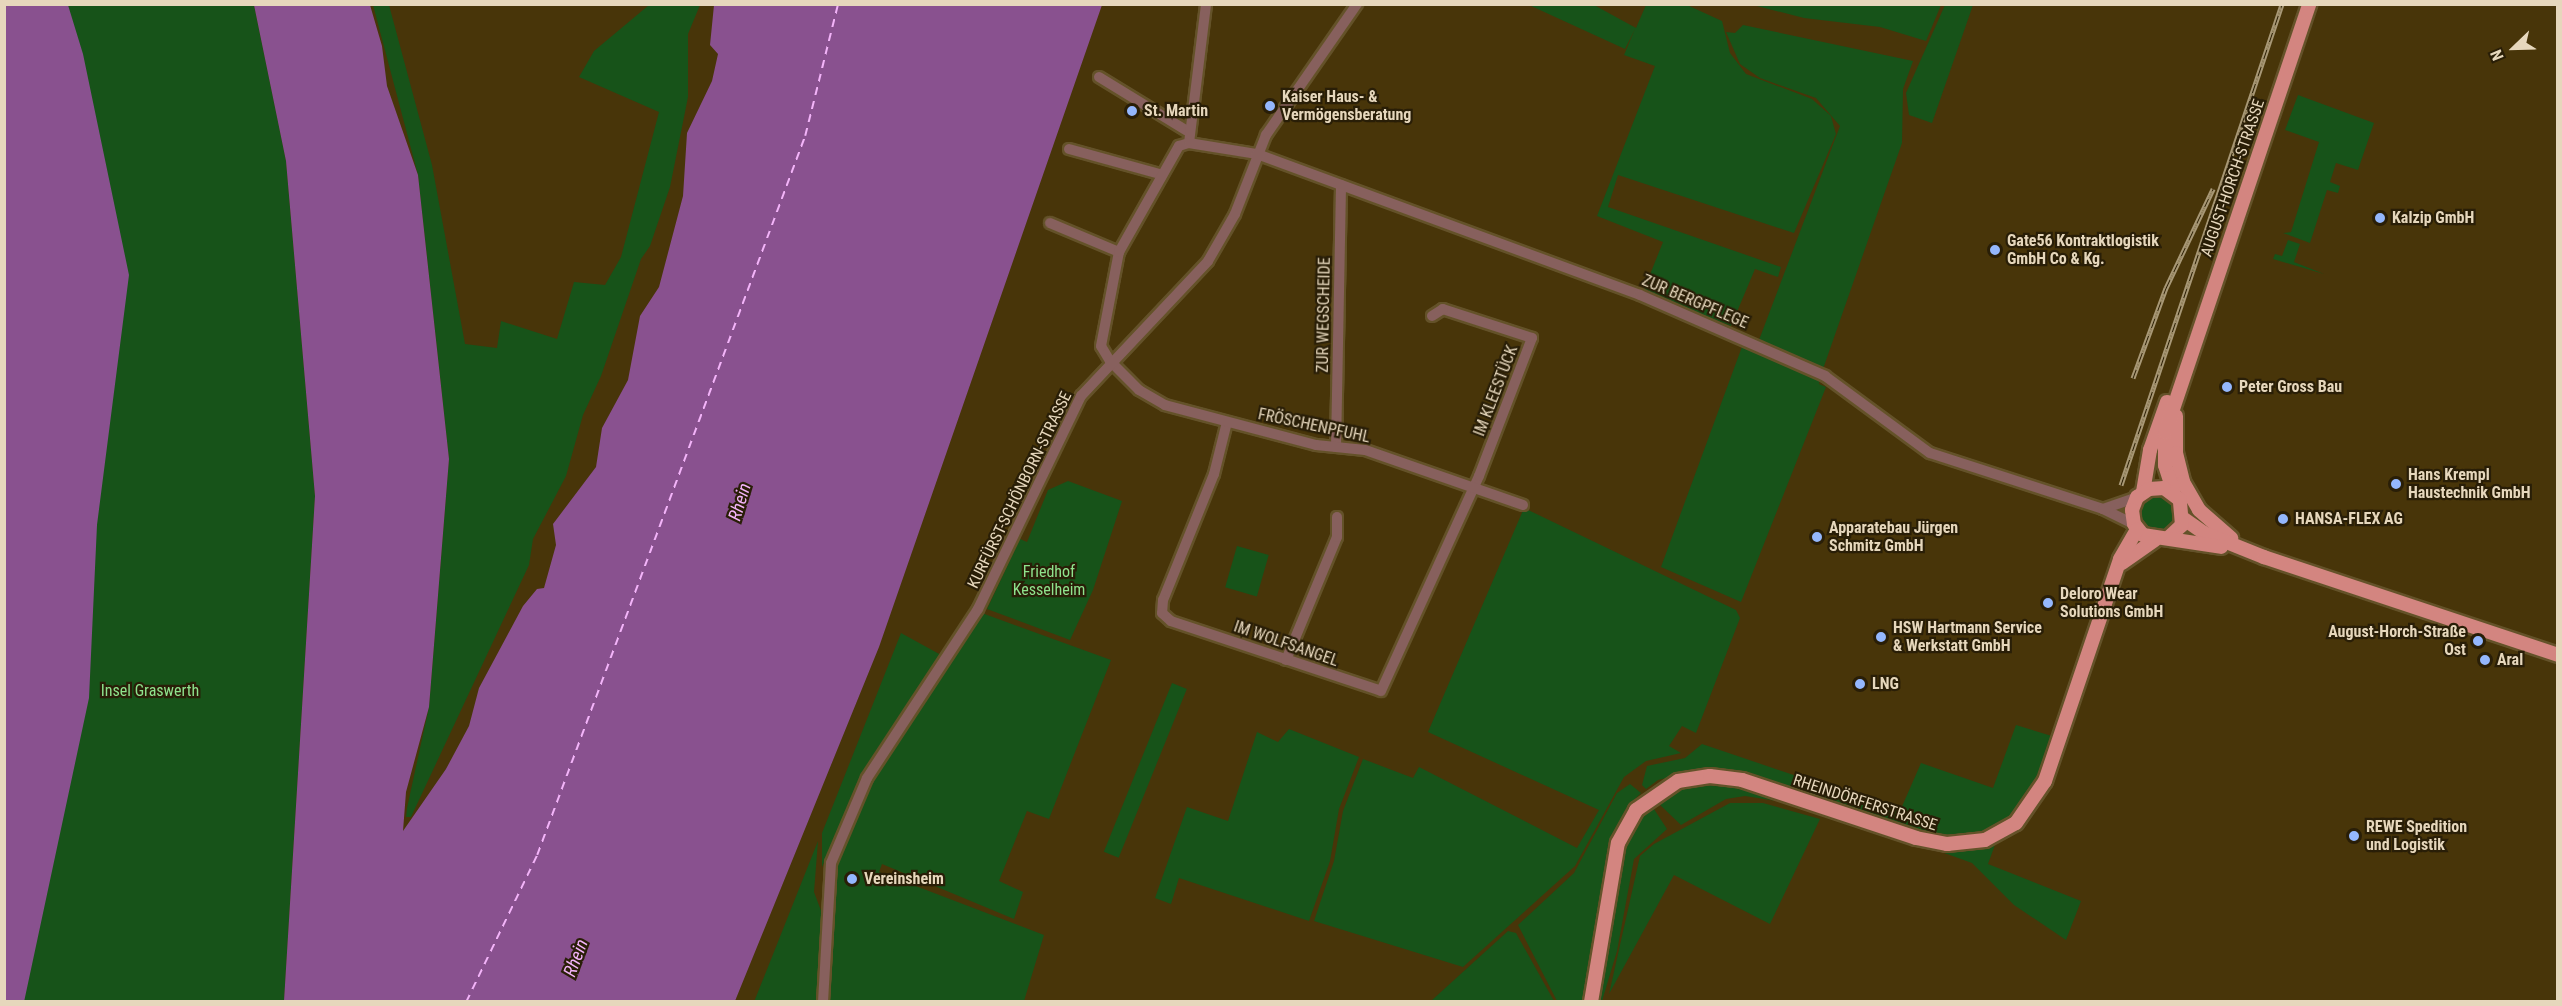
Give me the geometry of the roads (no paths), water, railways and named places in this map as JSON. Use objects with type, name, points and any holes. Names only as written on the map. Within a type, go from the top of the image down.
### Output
[{"type":"main road","name":"AUGUST-HORCH-STRASSE","points":[[2184,519],[2174,493],[2164,451],[2176,396],[2309,4]]},
{"type":"main road","name":"AUGUST-HORCH-STRASSE","points":[[2135,527],[2132,510],[2140,495],[2159,420],[2186,362]]},
{"type":"main road","points":[[2176,396],[2177,466],[2190,498],[2210,522],[2264,557]]},
{"type":"main road","points":[[2140,495],[2156,488],[2174,493]]},
{"type":"main road","points":[[2161,539],[2184,519],[2204,533],[2264,557],[2558,655]]},
{"type":"main road","points":[[2135,527],[2161,539],[2264,557]]},
{"type":"main road","name":"RHEINDÖRFERSTRASSE","points":[[1591,1002],[1613,859],[1636,810],[1663,787],[1694,777],[1726,777],[1932,842],[1960,845],[1997,835],[2024,816],[2045,781],[2117,570],[2135,527]]},
{"type":"main road","name":"RHEINDÖRFERSTRASSE","points":[[2117,570],[2134,551],[2161,539]]},
{"type":"street","points":[[1110,361],[1101,346],[1119,252],[1160,174],[1179,146],[1189,143],[1187,131],[1206,4]]},
{"type":"street","name":"KURFÜRST-SCHÖNBORN-STRASSE","points":[[823,1002],[828,876],[847,817],[885,745],[978,609],[1069,418],[1110,361],[1208,261],[1235,214],[1257,154],[1358,4]]},
{"type":"street","points":[[1099,77],[1187,131]]},
{"type":"street","name":"ZUR BERGPFLEGE","points":[[1189,143],[1257,154],[1640,295],[1825,376],[1930,453],[2103,509],[2135,527]]},
{"type":"street","points":[[1069,149],[1160,174]]},
{"type":"street","name":"ZUR WEGSCHEIDE","points":[[1335,447],[1341,185]]},
{"type":"street","points":[[1050,223],[1119,252]]},
{"type":"street","name":"IM KLEESTÜCK","points":[[1432,316],[1443,309],[1532,338],[1479,476],[1471,485]]},
{"type":"street","name":"FRÖSCHENPFUHL","points":[[1110,361],[1149,398],[1227,422],[1335,447],[1365,450],[1471,485],[1523,506]]},
{"type":"street","name":"IM WOLFSANGEL","points":[[1227,422],[1214,474],[1163,600],[1162,613],[1171,621],[1376,691],[1385,688],[1471,485]]},
{"type":"street","points":[[2103,509],[2140,495]]},
{"type":"street","points":[[1286,660],[1334,545],[1337,517]]},
{"type":"water","points":[[5,4],[68,5],[83,54],[129,275],[97,525],[89,698],[24,1002],[4,1001]]},
{"type":"water","name":"Rhein","points":[[254,5],[370,5],[382,46],[387,86],[418,175],[449,459],[429,707],[406,792],[403,831],[446,769],[469,726],[479,688],[523,606],[537,589],[544,588],[556,545],[553,524],[596,467],[602,428],[628,380],[640,316],[659,287],[683,196],[687,133],[712,81],[718,54],[710,45],[714,5],[1102,5],[879,647],[735,1001],[284,1001],[315,496],[286,161]]},
{"type":"railway","points":[[2121,485],[2282,4]]},
{"type":"railway","points":[[2133,378],[2166,288],[2213,189]]},
{"type":"place","name":"Kaiser Haus- & Vermögensberatung","points":[[1270,106]]},
{"type":"place","name":"St. Martin","points":[[1132,111]]},
{"type":"place","name":"Kalzip GmbH","points":[[2380,218]]},
{"type":"place","name":"Gate56 Kontraktlogistik GmbH Co & Kg.","points":[[1995,250]]},
{"type":"place","name":"Peter Gross Bau","points":[[2227,387]]},
{"type":"place","name":"Hans Krempl Haustechnik GmbH","points":[[2396,484]]},
{"type":"place","name":"HANSA-FLEX AG","points":[[2283,519]]},
{"type":"place","name":"Apparatebau Jürgen Schmitz GmbH","points":[[1817,537]]},
{"type":"place","name":"Deloro Wear Solutions GmbH","points":[[2048,603]]},
{"type":"place","name":"HSW Hartmann Service & Werkstatt GmbH","points":[[1881,637]]},
{"type":"place","name":"August-Horch-Straße Ost","points":[[2478,641]]},
{"type":"place","name":"Aral","points":[[2485,660]]},
{"type":"place","name":"LNG","points":[[1860,684]]},
{"type":"place","name":"REWE Spedition und Logistik","points":[[2354,836]]},
{"type":"place","name":"Vereinsheim","points":[[852,879]]},
{"type":"park label","name":"Friedhof Kesselheim","points":[[1049,581]]},
{"type":"park label","name":"Insel Graswerth","points":[[150,691]]}]
